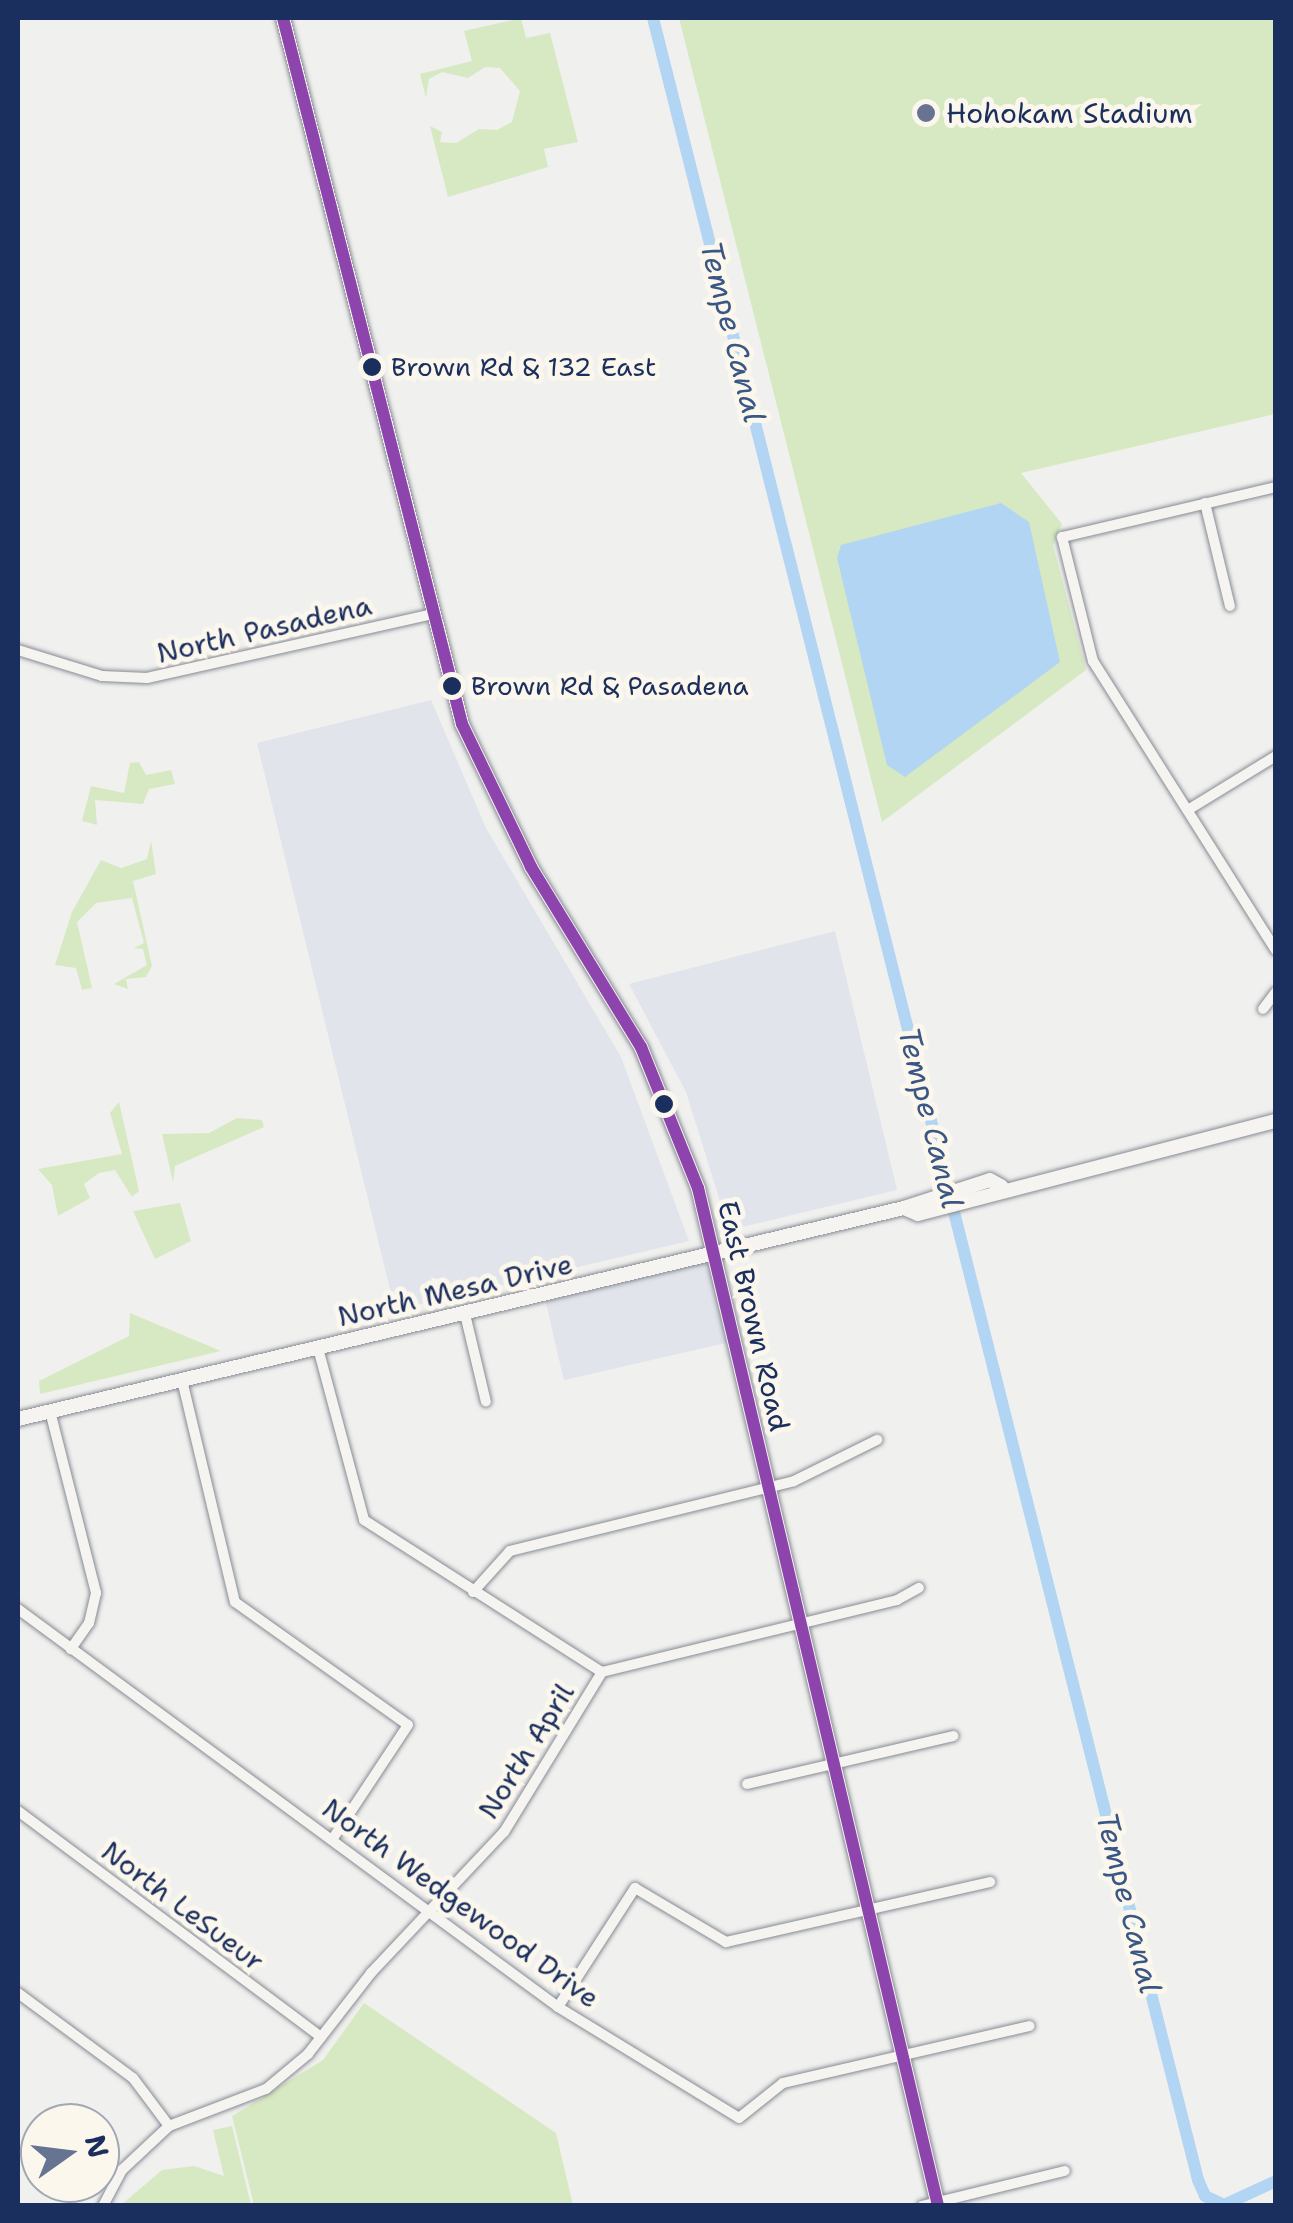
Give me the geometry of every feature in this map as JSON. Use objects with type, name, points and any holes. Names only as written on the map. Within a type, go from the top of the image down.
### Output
[{"type":"main road","name":"East Brown Road","points":[[283,18],[429,614],[487,783],[664,1099],[715,1254],[903,2057],[932,2204]]},
{"type":"main road","name":"North Mesa Drive","points":[[18,1419],[904,1208],[938,1201],[965,1203],[1002,1186],[1276,1121]]},
{"type":"main road","name":"North Mesa Drive","points":[[938,1201],[961,1187],[990,1180],[1002,1186]]},
{"type":"street","points":[[1276,487],[1062,537],[1093,660],[1191,808],[1276,950]]},
{"type":"street","points":[[1205,503],[1230,606]]},
{"type":"street","name":"North Pasadena","points":[[18,650],[102,676],[186,674],[429,614]]},
{"type":"street","points":[[1191,808],[1276,756]]},
{"type":"street","points":[[1264,1009],[1276,992]]},
{"type":"street","points":[[465,1314],[486,1402]]},
{"type":"street","points":[[318,1348],[364,1520],[602,1672]]},
{"type":"street","points":[[182,1380],[235,1602],[408,1725],[334,1837]]},
{"type":"street","points":[[50,1412],[96,1593],[89,1623],[71,1649]]},
{"type":"street","points":[[472,1592],[510,1551],[769,1488],[877,1440]]},
{"type":"street","name":"North April","points":[[169,2126],[266,2089],[321,2037],[426,1911],[504,1832],[602,1672],[801,1623],[919,1588]]},
{"type":"street","name":"North Wedgewood Drive","points":[[18,1609],[334,1837],[426,1911],[558,2007],[739,2118],[783,2083],[903,2057]]},
{"type":"street","points":[[747,1784],[954,1736]]},
{"type":"street","name":"North LeSueur","points":[[18,1811],[321,2037]]},
{"type":"street","points":[[558,2007],[635,1888],[726,1942],[990,1882]]},
{"type":"street","points":[[18,1993],[133,2078],[169,2126],[122,2170],[103,2206]]},
{"type":"street","points":[[903,2057],[1029,2026]]},
{"type":"street","points":[[932,2204],[1065,2171]]},
{"type":"shaded area","points":[[431,700],[486,828],[621,1057],[689,1241],[395,1310],[257,743]]},
{"type":"shaded area","points":[[835,931],[897,1190],[729,1230],[686,1092],[629,984]]},
{"type":"shaded area","points":[[715,1253],[735,1341],[564,1380],[544,1293]]},
{"type":"green space","points":[[521,18],[526,38],[550,33],[578,142],[544,149],[548,167],[448,197],[430,126],[442,132],[440,142],[456,143],[479,129],[497,130],[512,122],[520,91],[500,68],[485,67],[468,78],[442,72],[429,79],[426,98],[420,74],[472,61],[464,31]]},
{"type":"green space","points":[[679,18],[1275,18],[1275,414],[1021,473],[1062,524],[1053,545],[1086,670],[882,822]]},
{"type":"green space","points":[[139,762],[146,775],[171,770],[175,784],[149,789],[143,804],[95,800],[97,825],[82,821],[91,786],[124,793],[130,763]]},
{"type":"green space","points":[[151,841],[156,874],[133,881],[152,966],[146,977],[126,979],[128,989],[114,984],[147,965],[143,949],[134,948],[144,943],[132,898],[96,903],[77,922],[92,988],[82,990],[76,968],[55,965],[72,912],[101,860],[121,868],[147,859]]},
{"type":"green space","points":[[119,1102],[139,1191],[132,1197],[115,1170],[99,1173],[84,1184],[90,1198],[58,1216],[52,1185],[38,1169],[122,1154],[110,1113]]},
{"type":"green space","points":[[237,1118],[262,1120],[264,1127],[175,1166],[173,1182],[162,1134],[209,1133]]},
{"type":"green space","points":[[180,1203],[191,1241],[155,1259],[133,1211]]},
{"type":"green space","points":[[130,1313],[221,1351],[40,1394],[39,1381],[129,1336]]},
{"type":"green space","points":[[364,2003],[556,2133],[573,2205],[254,2205],[232,2116],[323,2060]]},
{"type":"green space","points":[[232,2126],[251,2205],[121,2205],[162,2170],[194,2166],[224,2176],[213,2130]]},
{"type":"water","points":[[1001,503],[1029,522],[1060,662],[905,777],[887,765],[837,558],[841,545]]},
{"type":"waterway","name":"Tempe Canal","points":[[653,18],[1198,2180],[1205,2196],[1224,2205]]},
{"type":"waterway","points":[[1224,2205],[1276,2181]]},
{"type":"transit line","points":[[283,18],[462,724],[531,867],[641,1047],[698,1188],[938,2206]]},
{"type":"place","name":"Hohokam Stadium","points":[[926,113]]},
{"type":"place","name":"Brown Rd & 132 East","points":[[372,367]]},
{"type":"place","name":"Brown Rd & Pasadena","points":[[452,686]]}]
